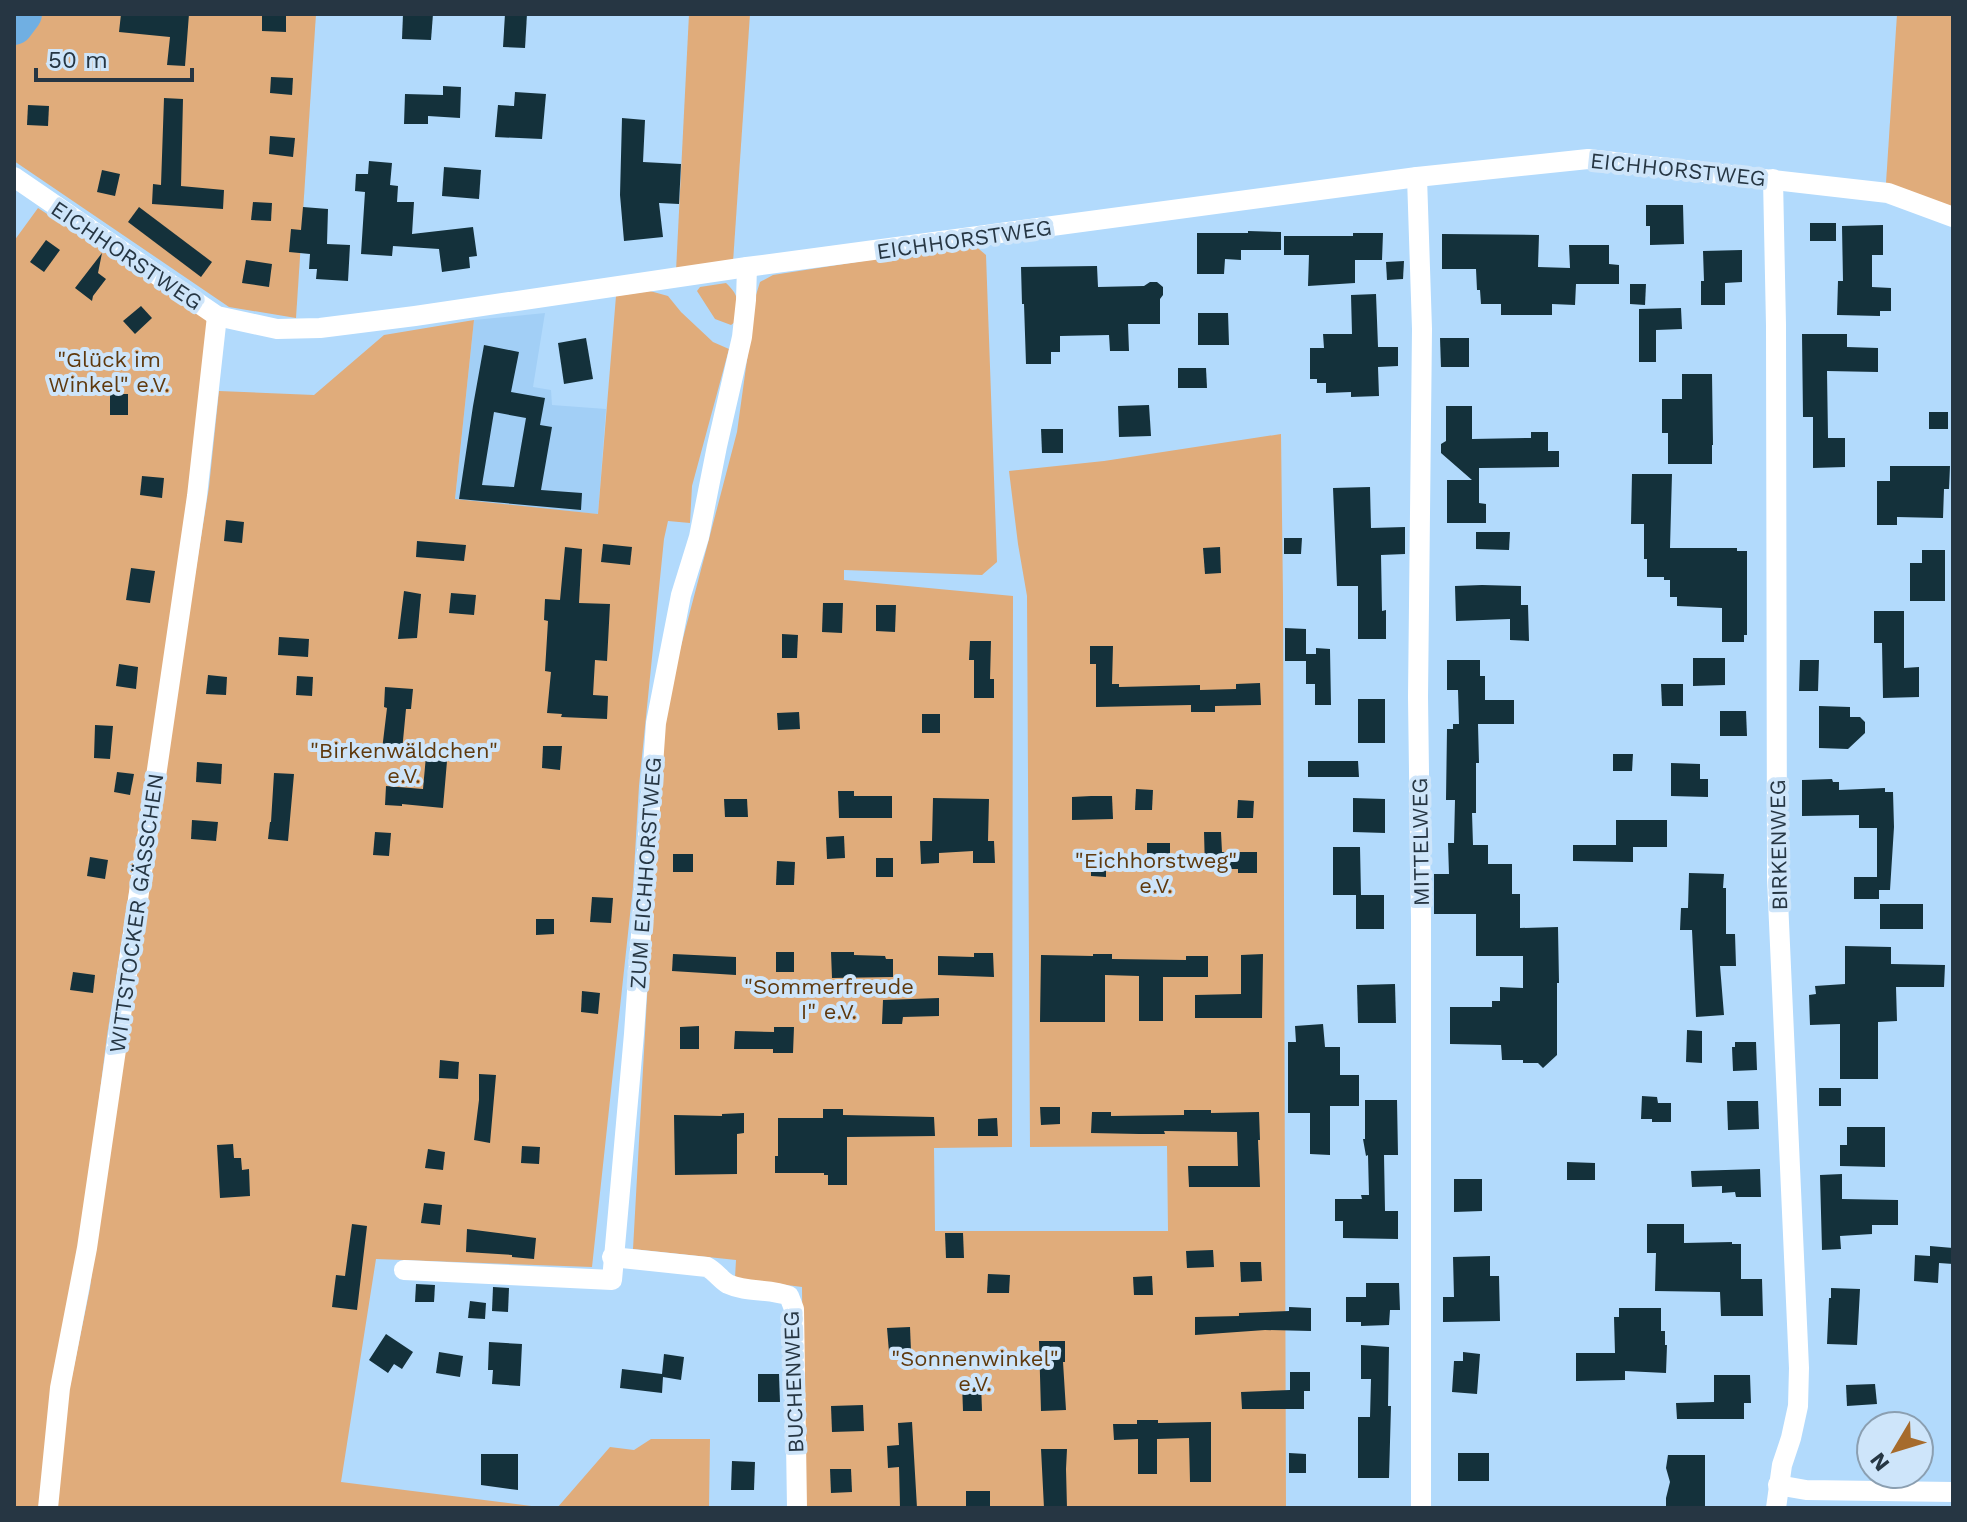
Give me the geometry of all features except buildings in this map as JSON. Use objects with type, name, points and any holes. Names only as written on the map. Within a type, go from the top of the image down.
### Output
[{"type":"street","name":"EICHHORSTWEG","points":[[14,177],[217,316],[277,329],[320,328],[1417,177],[1588,159],[1888,193],[1953,217]]},
{"type":"street","name":"MITTELWEG","points":[[1417,177],[1422,329],[1418,697],[1421,1508]]},
{"type":"street","name":"BIRKENWEG","points":[[1773,179],[1777,878],[1799,1368],[1798,1406],[1778,1485],[1776,1508]]},
{"type":"street","name":"ZUM EICHHORSTWEG","points":[[612,1257],[634,1034],[656,723],[681,595],[699,537],[742,337],[747,267]]},
{"type":"street","name":"WITTSTOCKER GÄSSCHEN","points":[[48,1508],[60,1388],[87,1248],[197,496],[217,316]]},
{"type":"street","points":[[404,1270],[612,1280],[612,1257]]},
{"type":"street","name":"BUCHENWEG","points":[[612,1257],[707,1267],[726,1283],[789,1296],[794,1309],[797,1508]]},
{"type":"street","points":[[1778,1485],[1806,1490],[1953,1492]]},
{"type":"shaded area","points":[[545,313],[533,387],[551,390],[552,405],[606,409],[598,514],[455,500],[474,320]]},
{"type":"green space","points":[[16,14],[316,14],[296,318],[229,307],[14,161]]},
{"type":"green space","points":[[689,14],[750,14],[733,262],[676,271]]},
{"type":"green space","points":[[1897,14],[1953,14],[1953,207],[1886,183]]},
{"type":"green space","name":"\"Glück im Winkel\" e.V.","points":[[38,208],[208,320],[189,502],[39,1508],[14,1508],[14,241]]},
{"type":"green space","points":[[973,244],[986,255],[997,562],[982,575],[844,570],[844,580],[1013,596],[1012,1147],[934,1148],[935,1231],[1168,1231],[1167,1146],[1030,1147],[1027,596],[1009,471],[1104,461],[1281,434],[1286,1508],[804,1508],[802,1287],[735,1278],[736,1260],[633,1249],[661,746],[675,669],[737,432],[760,282],[773,275]]},
{"type":"green space","points":[[726,283],[737,301],[735,322],[731,325],[715,319],[697,291],[700,287]]},
{"type":"green space","name":"\"Birkenwäldchen\" e.V.","points":[[650,291],[668,296],[713,342],[729,349],[692,486],[690,523],[668,521],[664,539],[639,786],[633,887],[592,1267],[376,1259],[341,1482],[547,1508],[55,1508],[69,1391],[90,1288],[119,1053],[209,487],[219,391],[314,395],[384,335],[474,320],[455,499],[598,514],[616,296]]},
{"type":"green space","points":[[651,1439],[710,1439],[709,1508],[557,1508],[610,1447],[634,1450]]},
{"type":"waterway","points":[[14,26],[23,14]]},
{"type":"park label","name":"\"Eichhorstweg\" e.V.","points":[[1156,872]]},
{"type":"park label","name":"\"Sommerfreude I\" e.V.","points":[[829,998]]},
{"type":"park label","name":"\"Sonnenwinkel\" e.V.","points":[[975,1370]]}]
